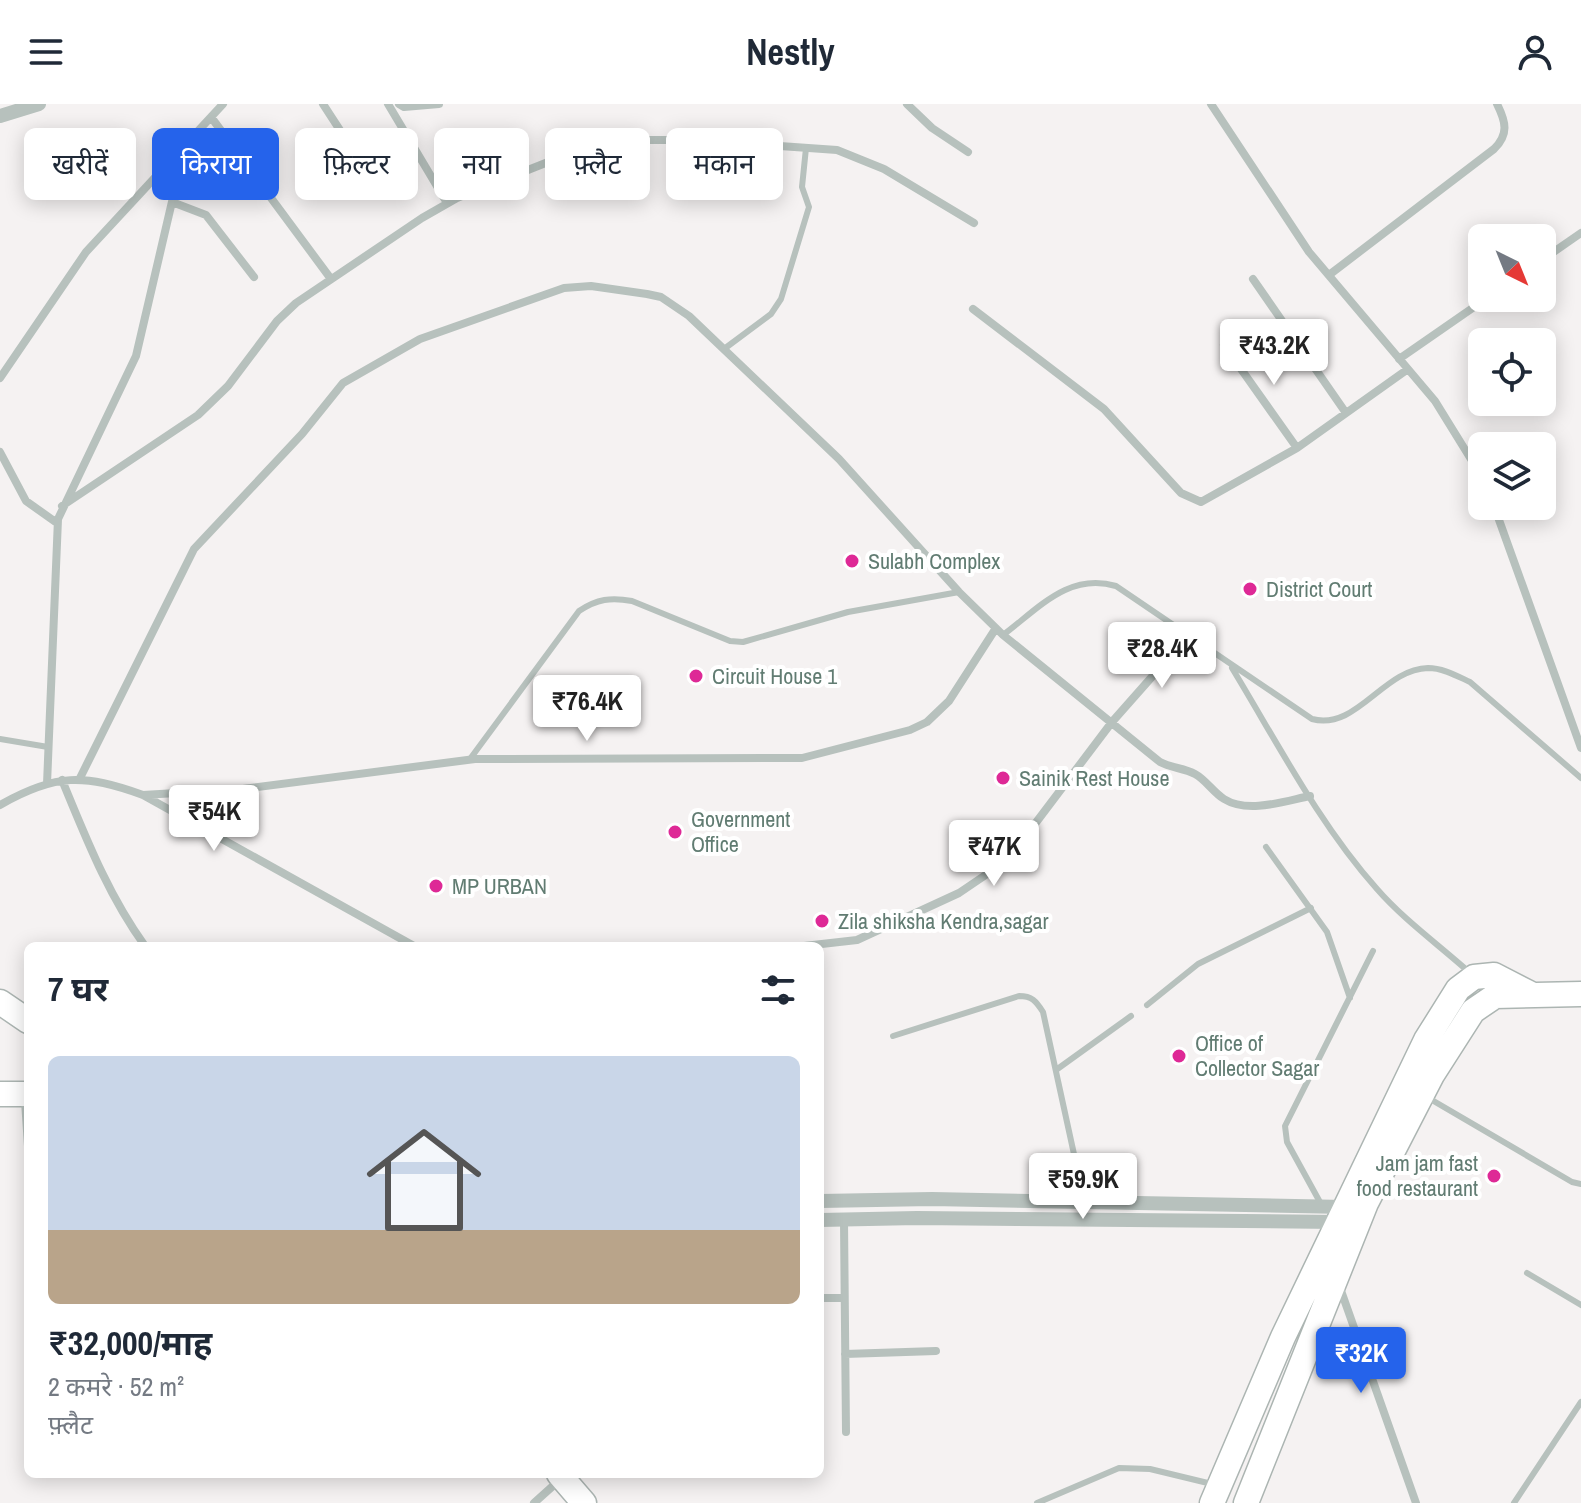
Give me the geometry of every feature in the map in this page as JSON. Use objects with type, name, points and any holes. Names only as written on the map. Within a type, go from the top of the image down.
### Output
[{"type":"main road","points":[[1246,1503],[1345,1215],[1426,1040],[1458,989],[1474,977],[1494,975],[1533,995]]},
{"type":"main road","points":[[0,987],[24,1002]]},
{"type":"main road","points":[[1345,1215],[1473,1011],[1495,996],[1581,994]]},
{"type":"main road","points":[[0,1002],[24,1018]]},
{"type":"main road","points":[[1216,1494],[1283,1337],[1326,1271]]},
{"type":"main road","points":[[557,1484],[584,1503]]},
{"type":"street","points":[[0,116],[39,104]]},
{"type":"street","points":[[201,128],[223,104]]},
{"type":"street","points":[[323,104],[339,128]]},
{"type":"street","points":[[388,104],[447,203]]},
{"type":"street","points":[[399,104],[404,107],[439,104]]},
{"type":"street","points":[[907,104],[932,128],[968,152]]},
{"type":"street","points":[[1211,104],[1309,252],[1435,401],[1468,454]]},
{"type":"street","points":[[1329,275],[1502,141],[1506,132],[1497,104]]},
{"type":"street","points":[[211,117],[331,279]]},
{"type":"street","points":[[62,506],[198,415],[228,386],[286,312],[331,279],[447,203],[586,147],[616,140],[696,140],[837,150],[870,161],[974,223]]},
{"type":"street","points":[[0,378],[86,252],[152,181]]},
{"type":"street","points":[[47,784],[57,523],[62,506],[136,356],[172,202],[206,215],[254,277]]},
{"type":"street","points":[[1556,250],[1581,233]]},
{"type":"street","points":[[1253,279],[1346,413]]},
{"type":"street","points":[[80,778],[194,549],[302,434],[338,389],[420,339],[577,286],[661,297],[689,316],[839,459],[959,592],[1000,631],[1160,762],[1170,768],[1196,774],[1224,800],[1245,805],[1310,796]]},
{"type":"street","points":[[973,309],[1104,409],[1181,493],[1201,502],[1297,448],[1408,369]]},
{"type":"street","points":[[1399,359],[1468,311]]},
{"type":"street","points":[[1224,345],[1297,448]]},
{"type":"street","points":[[0,452],[26,501],[57,523]]},
{"type":"street","points":[[1499,520],[1581,748]]},
{"type":"street","points":[[143,795],[232,790],[470,759],[802,758],[910,730],[927,722],[949,701],[1000,631]]},
{"type":"street","points":[[824,944],[857,940],[959,893],[990,872],[1022,841],[1112,722],[1188,636]]},
{"type":"street","points":[[0,805],[47,784],[80,778],[143,795],[407,942]]},
{"type":"street","points":[[62,780],[104,880],[142,942]]},
{"type":"street","points":[[824,1201],[1084,1202],[1345,1215]]},
{"type":"street","points":[[824,1220],[1345,1215]]},
{"type":"street","points":[[844,1220],[846,1432]]},
{"type":"street","points":[[1326,1271],[1416,1503]]},
{"type":"street","points":[[824,1298],[844,1298]]},
{"type":"street","points":[[845,1354],[936,1351]]},
{"type":"street","points":[[534,1503],[557,1484]]},
{"type":"lane","points":[[724,349],[771,314],[781,299],[809,207],[802,187],[806,148]]},
{"type":"lane","points":[[1000,631],[1063,590],[1081,583],[1099,581],[1116,586],[1300,712],[1326,723],[1340,719],[1404,673],[1428,668],[1448,671],[1470,682],[1581,778]]},
{"type":"lane","points":[[470,759],[579,611],[590,603],[617,598],[632,601],[730,641],[743,642],[848,612],[959,592]]},
{"type":"lane","points":[[1229,664],[1310,796],[1359,868],[1380,892],[1495,996]]},
{"type":"lane","points":[[0,739],[48,747]]},
{"type":"lane","points":[[1266,847],[1331,940],[1350,998]]},
{"type":"lane","points":[[1147,1005],[1198,964],[1311,908]]},
{"type":"lane","points":[[1345,1215],[1284,1134],[1285,1126],[1373,951]]},
{"type":"lane","points":[[893,1036],[1019,996],[1029,996],[1043,1012],[1084,1202]]},
{"type":"lane","points":[[1056,1070],[1131,1016]]},
{"type":"lane","points":[[17,1093],[24,1136]]},
{"type":"lane","points":[[1422,1095],[1572,1182],[1581,1184]]},
{"type":"lane","points":[[1527,1273],[1581,1305]]},
{"type":"lane","points":[[1514,1503],[1581,1402]]},
{"type":"lane","points":[[1037,1503],[1109,1470],[1130,1467],[1150,1469],[1216,1494]]},
{"type":"place","name":"Sulabh Complex","points":[[852,561]]},
{"type":"place","name":"District Court","points":[[1250,589]]},
{"type":"place","name":"Circuit House 1","points":[[696,676]]},
{"type":"place","name":"Sainik Rest House","points":[[1003,778]]},
{"type":"place","name":"Government Office","points":[[675,832]]},
{"type":"place","name":"MP URBAN","points":[[436,886]]},
{"type":"place","name":"Zila shiksha Kendra,sagar","points":[[822,921]]},
{"type":"place","name":"Office of Collector Sagar","points":[[1179,1056]]},
{"type":"place","name":"Jam jam fast food restaurant","points":[[1494,1176]]}]
